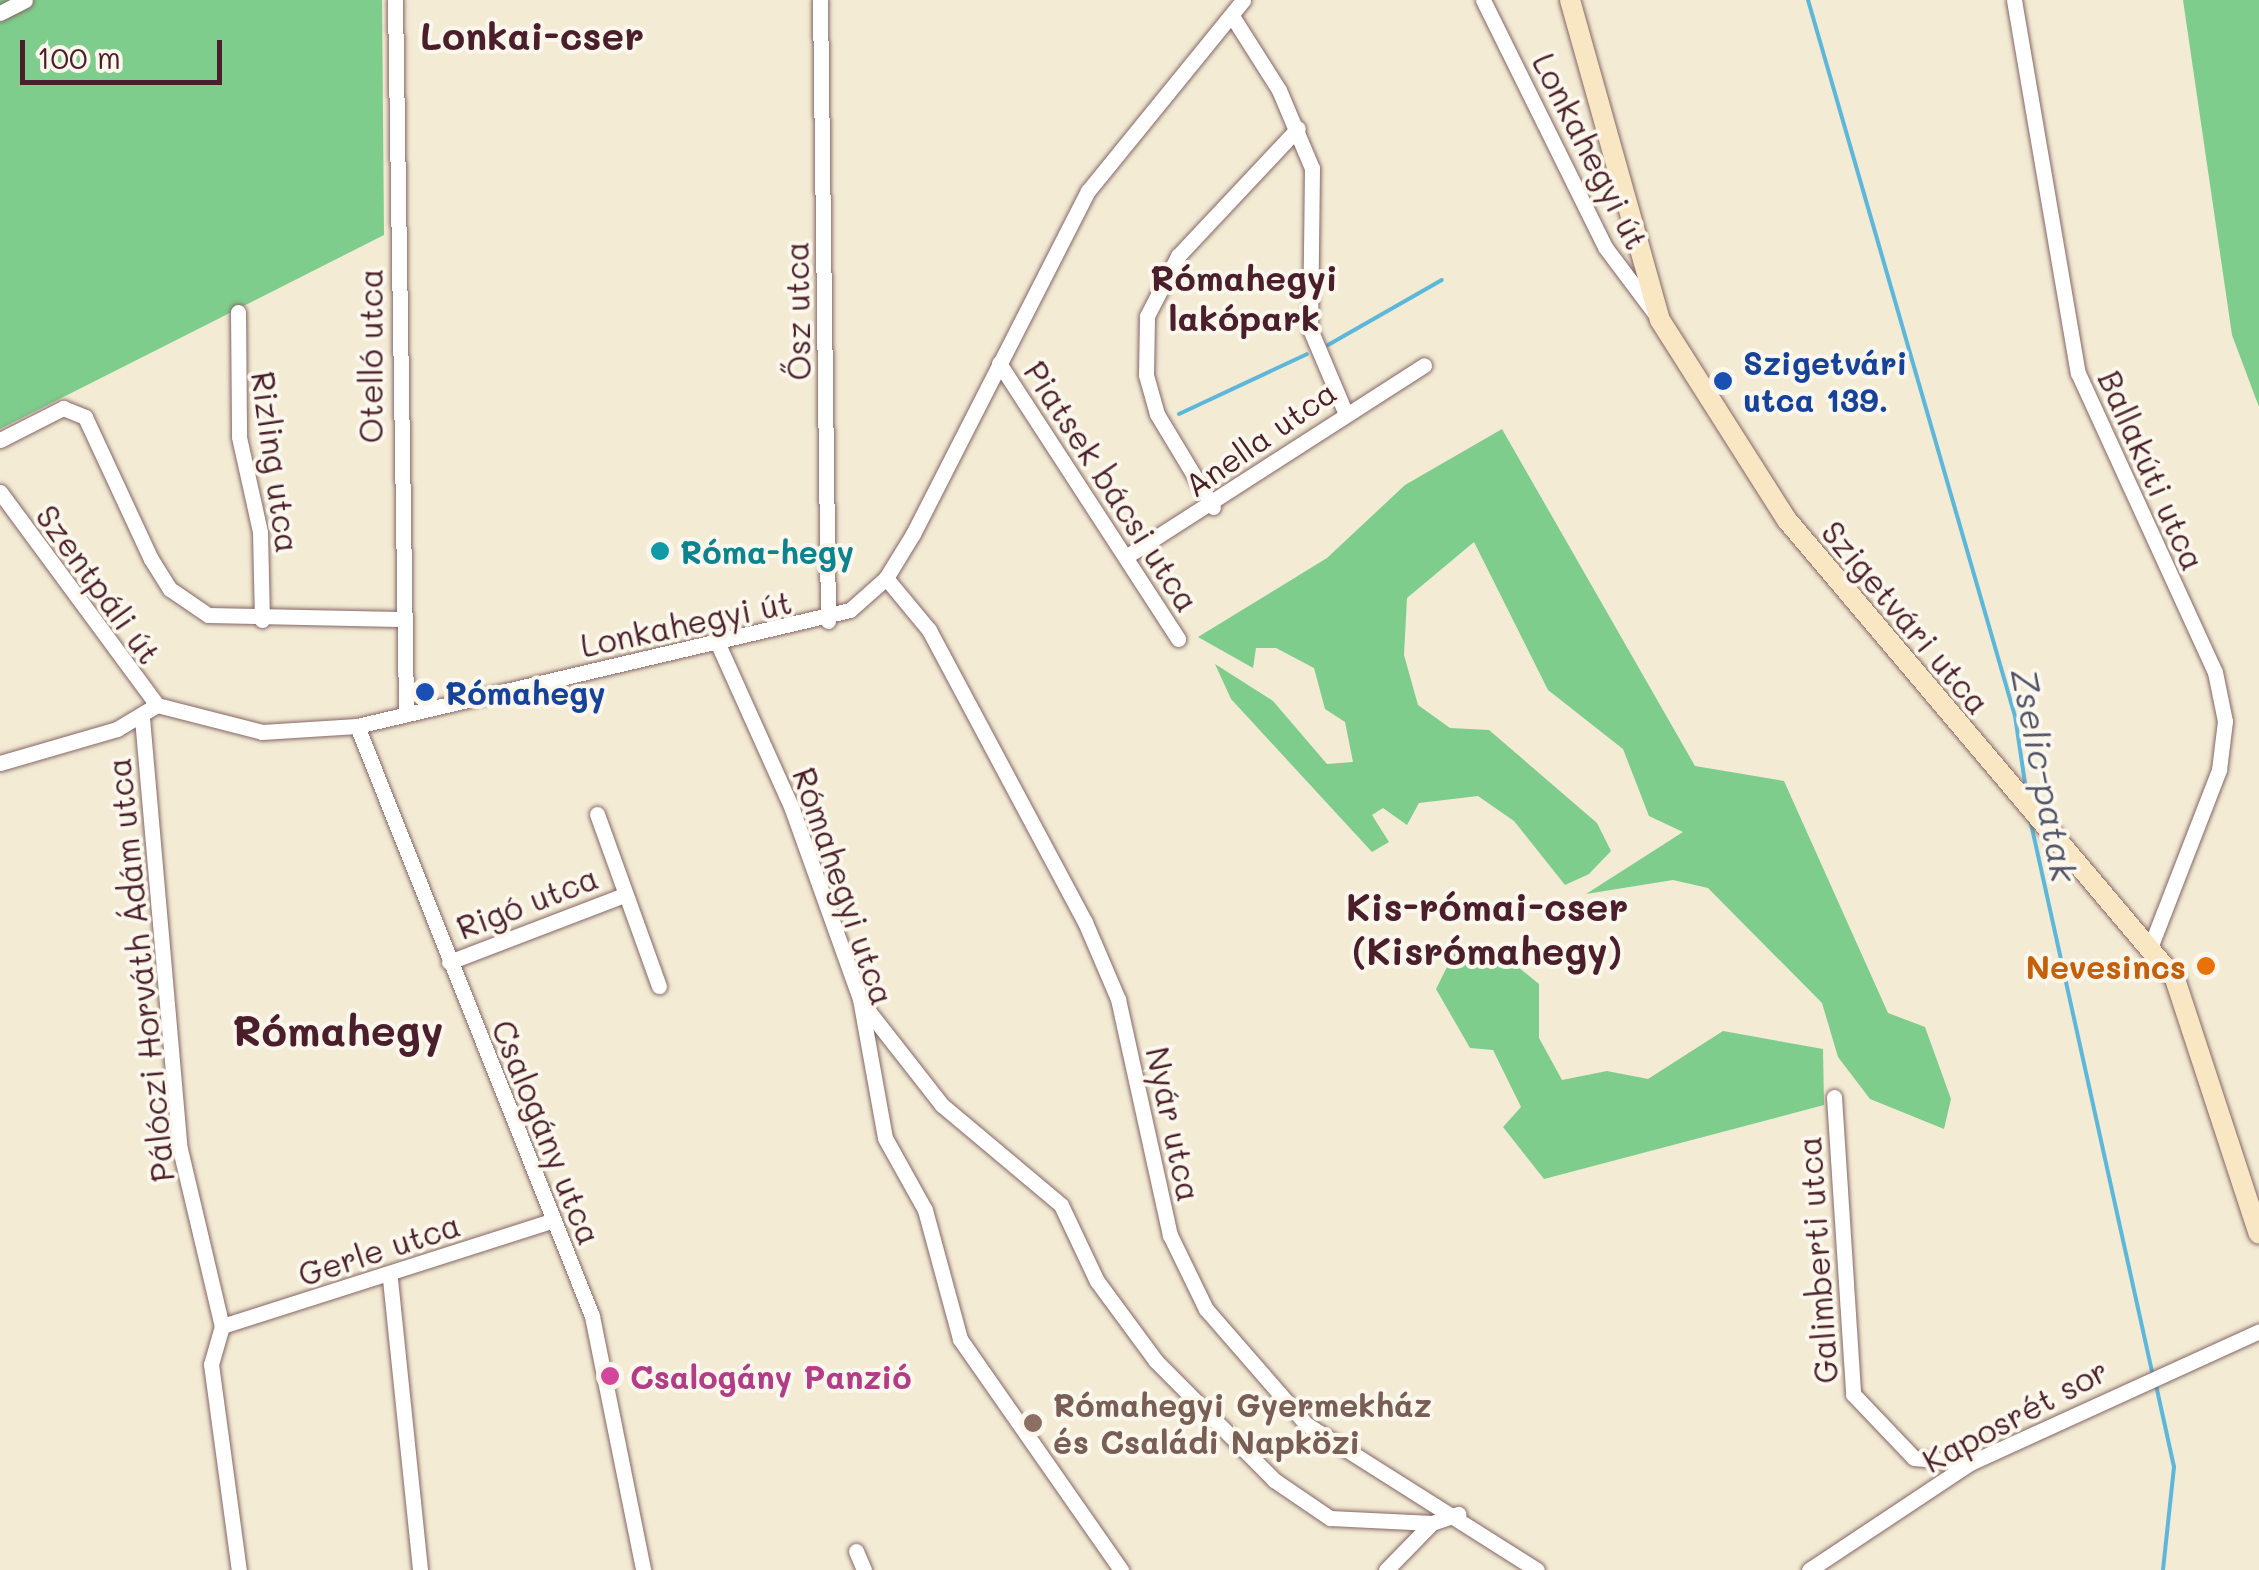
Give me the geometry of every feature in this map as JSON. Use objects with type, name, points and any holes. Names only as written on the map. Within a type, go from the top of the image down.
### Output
[{"type":"street","points":[[0,14],[25,0]]},
{"type":"street","name":"Otelló utca","points":[[396,0],[399,618],[406,712]]},
{"type":"street","name":"Ősz utca","points":[[820,0],[828,621]]},
{"type":"street","name":"Lonkahegyi út","points":[[158,706],[262,732],[357,726],[406,712],[828,621],[886,578],[1088,190],[1234,20],[1243,0]]},
{"type":"street","name":"Lonkahegyi út","points":[[1483,0],[1605,247],[1660,320]]},
{"type":"street","name":"Szigetvári utca","points":[[1570,0],[1660,320],[1788,520],[2047,834],[2151,945],[2189,1014],[2259,1234]]},
{"type":"street","name":"Ballakúti utca","points":[[2014,0],[2078,373],[2215,672],[2224,722],[2219,770],[2151,945]]},
{"type":"street","points":[[1234,20],[1298,128],[1314,198],[1310,328],[1345,412]]},
{"type":"street","points":[[1213,507],[1157,414],[1146,375],[1147,316],[1178,256],[1298,128]]},
{"type":"street","name":"Rizling utca","points":[[238,312],[239,436],[260,532],[262,620]]},
{"type":"street","name":"Piatsek bácsi utca","points":[[999,363],[1178,640]]},
{"type":"street","name":"Anella utca","points":[[1127,556],[1213,507],[1345,412],[1424,365]]},
{"type":"street","points":[[0,440],[75,410],[170,588],[208,615],[262,620],[399,618]]},
{"type":"street","name":"Szentpáli út","points":[[0,492],[158,706]]},
{"type":"street","name":"Nyár utca","points":[[886,578],[928,630],[1091,937],[1118,999],[1170,1235],[1206,1309],[1306,1424],[1458,1514],[1538,1570]]},
{"type":"street","name":"Rómahegyi utca","points":[[718,644],[792,809],[860,1000],[886,1138],[926,1210],[960,1339],[1120,1570]]},
{"type":"street","points":[[0,763],[142,718],[158,706]]},
{"type":"street","name":"Pálóczi Horváth Ádám utca","points":[[142,718],[180,1149],[222,1326],[211,1364],[239,1570]]},
{"type":"street","name":"Csalogány utca","points":[[357,726],[592,1316],[643,1570]]},
{"type":"street","name":"Rigó utca","points":[[597,814],[659,986]]},
{"type":"street","name":"Rigó utca","points":[[450,962],[624,894]]},
{"type":"street","points":[[860,1000],[942,1105],[1061,1206],[1097,1281],[1156,1361],[1274,1480],[1330,1518],[1432,1523],[1458,1514]]},
{"type":"street","name":"Galimberti utca","points":[[1834,1098],[1853,1394],[1914,1458],[1970,1463]]},
{"type":"street","name":"Gerle utca","points":[[222,1326],[390,1279],[551,1220]]},
{"type":"street","points":[[390,1279],[420,1570]]},
{"type":"street","name":"Kaposrét sor","points":[[1809,1570],[1970,1463],[2142,1380],[2259,1331]]},
{"type":"street","points":[[1386,1570],[1432,1523]]},
{"type":"street","points":[[856,1551],[864,1570]]},
{"type":"green space","points":[[0,0],[382,0],[384,235],[0,429]]},
{"type":"green space","points":[[2183,0],[2259,0],[2259,407],[2232,335]]},
{"type":"green space","points":[[1502,429],[1695,766],[1784,781],[1888,1013],[1925,1027],[1951,1099],[1944,1129],[1870,1099],[1838,1057],[1822,1003],[1708,888],[1673,880],[1586,894],[1683,832],[1649,816],[1623,749],[1548,690],[1474,542],[1407,598],[1404,655],[1418,705],[1450,728],[1489,730],[1597,823],[1611,851],[1589,874],[1565,885],[1514,821],[1478,796],[1419,803],[1407,825],[1383,808],[1372,815],[1389,842],[1372,852],[1231,699],[1215,664],[1273,701],[1327,764],[1353,762],[1345,722],[1325,709],[1314,668],[1276,648],[1256,648],[1253,668],[1198,637],[1327,558],[1405,485]]},
{"type":"green space","points":[[1490,944],[1539,984],[1539,1038],[1562,1080],[1607,1071],[1648,1079],[1723,1031],[1823,1049],[1824,1105],[1544,1179],[1503,1127],[1521,1107],[1493,1050],[1470,1048],[1436,989],[1455,951]]},
{"type":"waterway","name":"Zselic-patak","points":[[1808,0],[2015,716],[2026,790]]},
{"type":"waterway","points":[[1328,345],[1442,280]]},
{"type":"waterway","points":[[1179,414],[1307,354]]},
{"type":"waterway","name":"Zselic-patak","points":[[2030,819],[2153,1376]]},
{"type":"waterway","name":"Zselic-patak","points":[[2156,1385],[2174,1467],[2163,1570]]},
{"type":"place","name":"Szigetvári utca 139.","points":[[1723,381]]},
{"type":"place","name":"Róma-hegy","points":[[660,551]]},
{"type":"place","name":"Rómahegy","points":[[425,692]]},
{"type":"place","name":"Nevesincs","points":[[2206,966]]},
{"type":"place","name":"Csalogány Panzió","points":[[610,1376]]},
{"type":"place","name":"Rómahegyi Gyermekház és Családi Napközi","points":[[1033,1423]]},
{"type":"district","name":"Lonkai-cser","points":[[532,36]]},
{"type":"district","name":"Rómahegyi lakópark","points":[[1244,297]]},
{"type":"district","name":"Kis-római-cser (Kisrómahegy)","points":[[1487,929]]},
{"type":"district","name":"Rómahegy","points":[[338,1030]]}]
